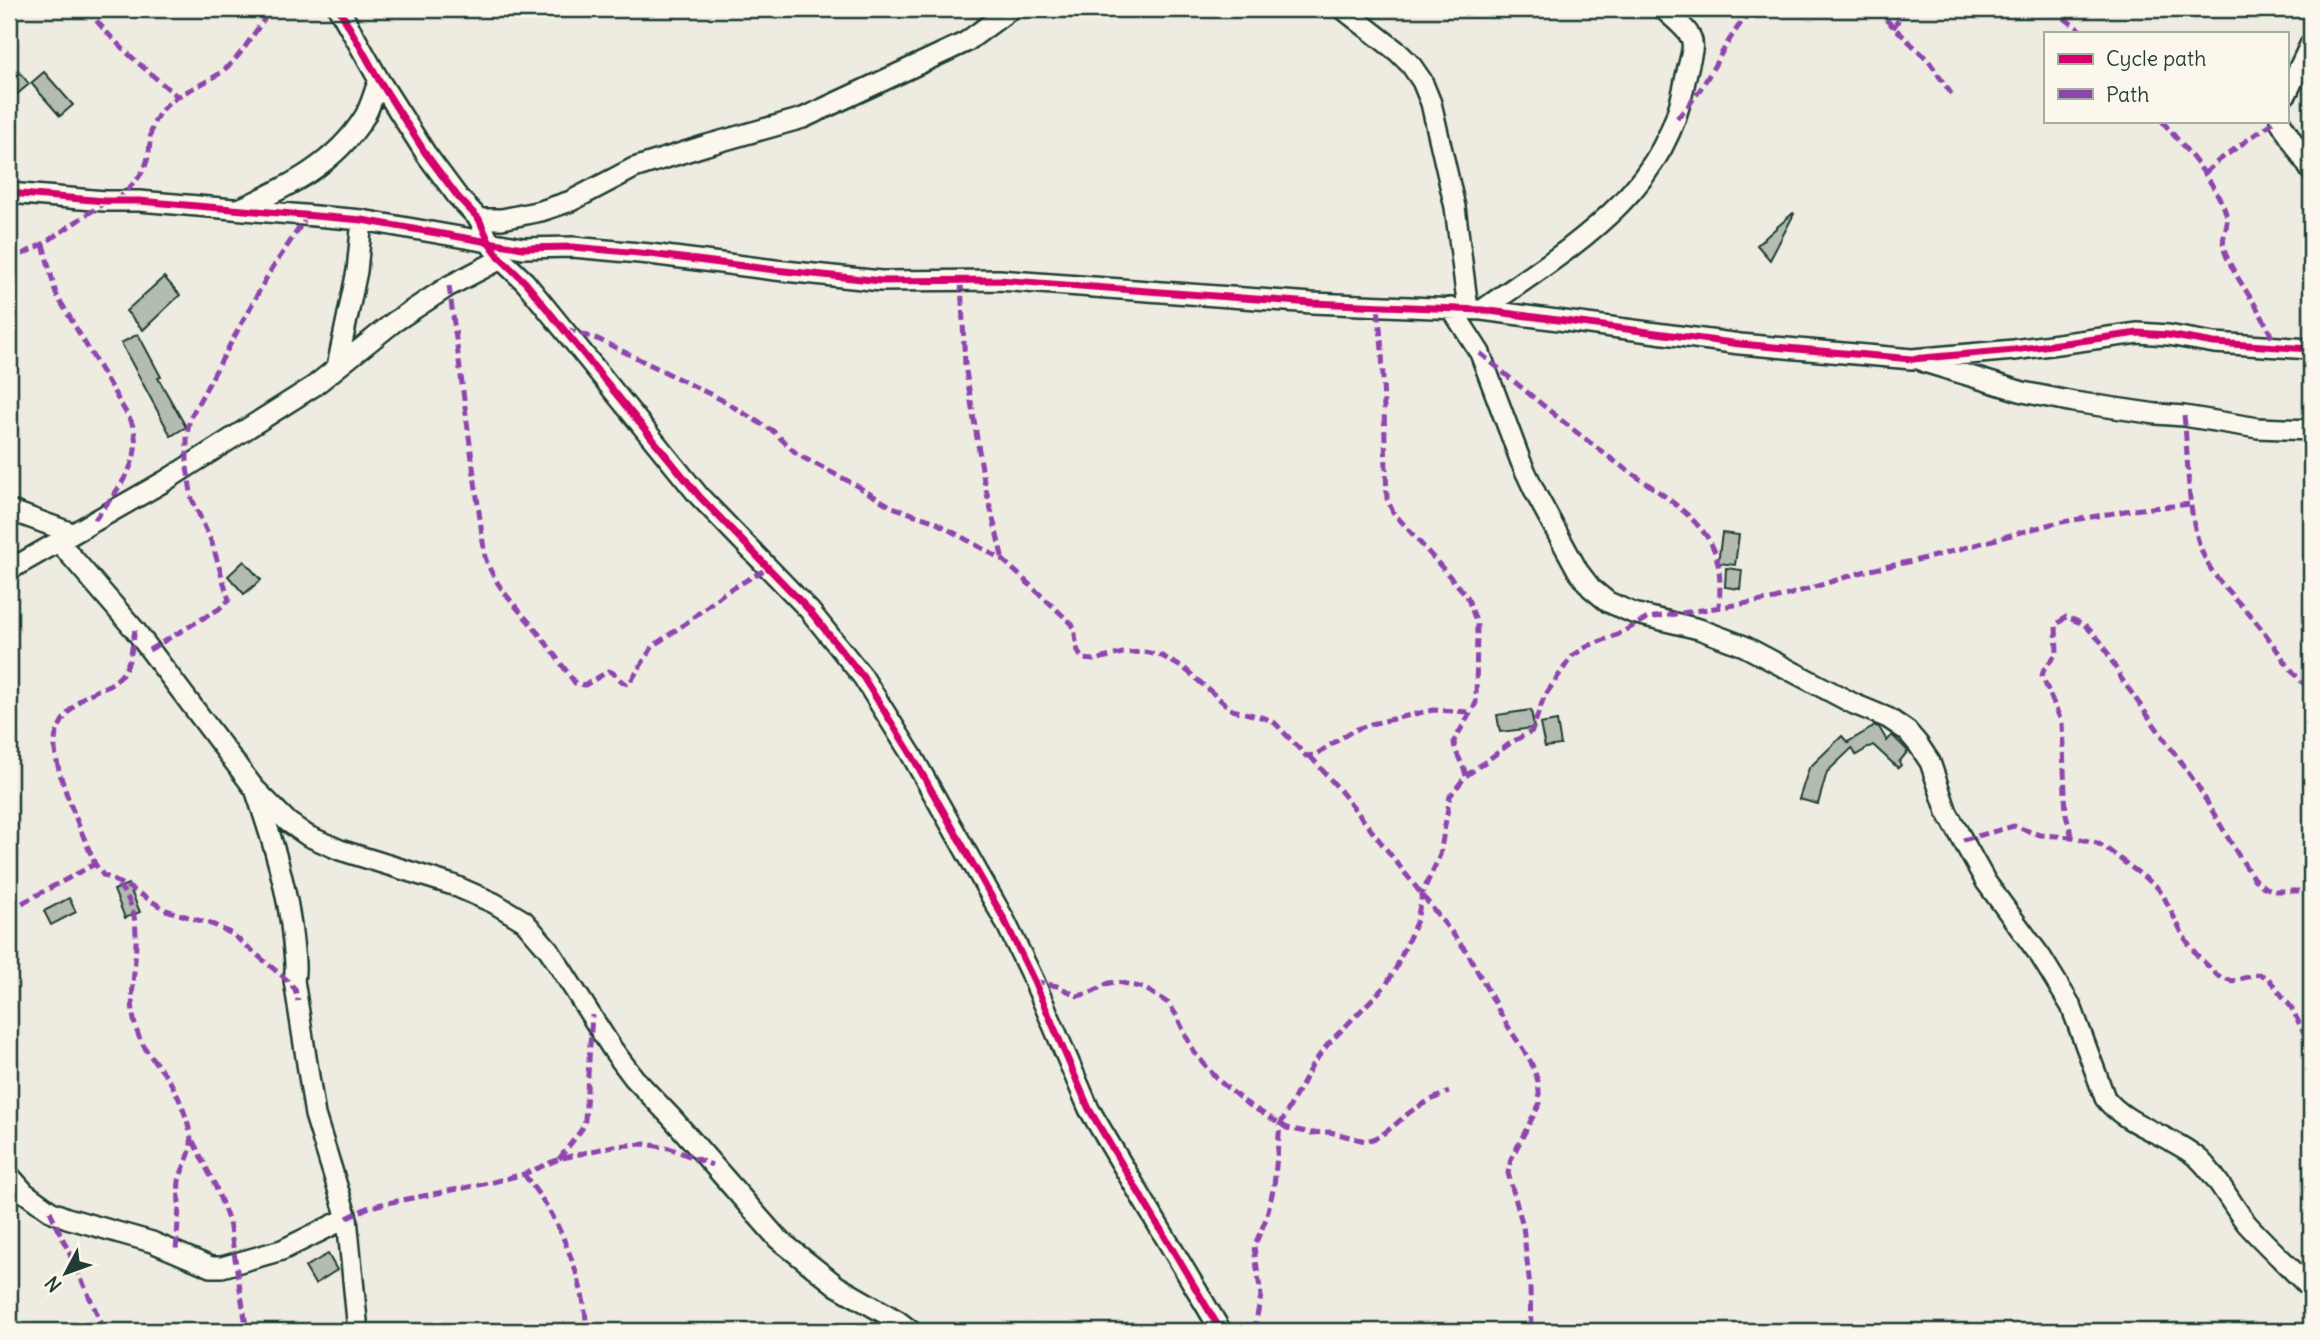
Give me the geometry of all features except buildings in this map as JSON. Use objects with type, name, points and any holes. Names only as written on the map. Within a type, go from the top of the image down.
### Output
[{"type":"street","points":[[339,9],[379,80],[426,154],[458,197],[479,219],[496,252],[525,282],[699,496],[808,610],[863,677],[911,754],[1004,919],[1089,1109],[1221,1331]]},
{"type":"street","points":[[479,219],[502,219],[541,211],[571,201],[634,168],[803,118],[966,42],[1011,9]]},
{"type":"street","points":[[1343,9],[1405,58],[1422,81],[1431,103],[1455,207],[1467,309],[1480,353],[1521,462],[1578,571],[1591,588],[1608,602],[1633,613],[1699,629],[1744,646],[1854,704],[1888,718],[1907,731],[1930,762],[1947,812],[1986,883],[2041,957],[2071,1006],[2105,1098],[2123,1115],[2170,1139],[2200,1160],[2247,1224],[2311,1289]]},
{"type":"street","points":[[1467,309],[1592,232],[1621,202],[1663,149],[1681,106],[1693,49],[1692,39],[1686,28],[1663,9]]},
{"type":"street","points":[[2288,91],[2311,43]]},
{"type":"street","points":[[237,210],[288,187],[343,144],[365,115],[379,80]]},
{"type":"street","points":[[2281,122],[2311,170]]},
{"type":"street","points":[[9,193],[362,220],[496,252],[523,248],[573,247],[881,281],[999,280],[1312,303],[1467,309],[1740,344],[1912,359],[2014,350],[2138,333],[2214,343],[2311,349]]},
{"type":"street","points":[[337,367],[357,271],[362,220]]},
{"type":"street","points":[[9,570],[165,481],[314,386],[394,322],[496,252]]},
{"type":"street","points":[[1912,359],[2023,393],[2258,428],[2311,430]]},
{"type":"street","points":[[9,510],[66,538],[254,789],[288,822],[308,836],[340,850],[453,885],[494,903],[524,921],[549,950],[634,1078],[778,1239],[837,1286],[911,1331]]},
{"type":"street","points":[[254,789],[279,862],[290,909],[296,970],[293,980],[315,1115],[347,1218],[358,1331]]},
{"type":"street","points":[[9,1175],[25,1193],[50,1211],[152,1242],[211,1267],[222,1267],[282,1250],[347,1218]]},
{"type":"marked path","points":[[87,9],[119,45],[178,97]]},
{"type":"marked path","points":[[116,201],[144,169],[153,124],[163,109],[177,97],[226,68],[239,55],[272,9]]},
{"type":"marked path","points":[[1677,118],[1698,92],[1732,35],[1753,9]]},
{"type":"marked path","points":[[1875,9],[1928,60],[1952,95]]},
{"type":"marked path","points":[[1893,28],[1906,9]]},
{"type":"marked path","points":[[2052,9],[2083,32]]},
{"type":"marked path","points":[[2163,122],[2198,164],[2220,200],[2227,218],[2223,242],[2226,255],[2270,333],[2274,345],[2268,346]]},
{"type":"marked path","points":[[2205,173],[2273,122]]},
{"type":"marked path","points":[[9,261],[43,244],[104,203]]},
{"type":"marked path","points":[[149,650],[219,609],[229,600],[212,543],[192,499],[187,467],[190,418],[268,275],[307,216]]},
{"type":"marked path","points":[[43,244],[56,294],[131,421],[135,436],[135,449],[127,474],[94,521]]},
{"type":"marked path","points":[[961,281],[965,365],[984,481],[1003,560]]},
{"type":"marked path","points":[[449,286],[485,557],[502,590],[575,683],[585,685],[609,671],[629,684],[653,646],[724,593],[768,568]]},
{"type":"marked path","points":[[1254,1331],[1261,1296],[1254,1247],[1266,1219],[1274,1186],[1280,1125],[1312,1065],[1328,1044],[1386,985],[1396,968],[1417,920],[1422,894],[1440,855],[1450,796],[1466,776],[1454,741],[1476,703],[1477,624],[1467,596],[1393,512],[1387,499],[1378,306]]},
{"type":"marked path","points":[[566,329],[600,340],[722,400],[773,431],[798,455],[892,507],[933,521],[1003,560],[1072,624],[1078,651],[1083,659],[1094,660],[1123,653],[1145,652],[1162,656],[1185,669],[1232,710],[1275,723],[1306,756],[1315,755],[1352,731],[1371,724],[1433,710],[1470,712]]},
{"type":"marked path","points":[[1480,353],[1573,430],[1671,501],[1695,522],[1710,542],[1717,559],[1720,578],[1719,606]]},
{"type":"marked path","points":[[2184,416],[2190,498],[2204,557],[2219,581],[2311,690]]},
{"type":"marked path","points":[[1466,776],[1512,742],[1532,731],[1544,697],[1572,656],[1648,618],[1775,599],[1866,571],[1931,557],[2051,524],[2131,510],[2192,504]]},
{"type":"marked path","points":[[2072,837],[2066,815],[2062,723],[2042,676],[2044,669],[2057,653],[2056,625],[2066,617],[2084,624],[2102,643],[2121,678],[2197,785],[2254,879],[2275,891],[2311,891]]},
{"type":"marked path","points":[[135,630],[129,661],[122,674],[109,685],[79,701],[65,716],[56,735],[55,753],[63,785],[95,864],[103,875],[166,910],[214,925],[232,934],[287,980],[295,989],[298,1001]]},
{"type":"marked path","points":[[1310,756],[1467,952],[1504,1020],[1531,1062],[1538,1081],[1540,1103],[1511,1159],[1508,1173],[1523,1226],[1530,1287],[1531,1331]]},
{"type":"marked path","points":[[1963,840],[2014,826],[2040,835],[2072,837],[2097,843],[2156,886],[2184,937],[2218,976],[2232,981],[2259,974],[2268,978],[2291,1007],[2311,1047]]},
{"type":"marked path","points":[[9,910],[95,864]]},
{"type":"marked path","points":[[118,885],[128,899],[134,915],[136,950],[132,1003],[136,1029],[143,1045],[176,1093],[190,1133],[190,1151],[179,1181],[176,1251]]},
{"type":"marked path","points":[[1034,981],[1057,986],[1078,996],[1109,983],[1118,982],[1144,988],[1168,1003],[1194,1052],[1218,1080],[1246,1103],[1287,1128],[1311,1133],[1330,1132],[1365,1141],[1379,1136],[1413,1110],[1449,1092]]},
{"type":"marked path","points":[[559,1159],[582,1129],[585,1120],[592,1015]]},
{"type":"marked path","points":[[193,1141],[215,1185],[229,1222],[247,1331]]},
{"type":"marked path","points":[[347,1218],[367,1208],[489,1183],[524,1174],[559,1159],[613,1146],[645,1144],[669,1148],[712,1165]]},
{"type":"marked path","points":[[524,1174],[552,1215],[570,1256],[584,1303],[586,1331]]},
{"type":"marked path","points":[[50,1211],[105,1331]]},
{"type":"cycle path","points":[[339,9],[379,80],[426,154],[458,197],[479,219],[490,244],[501,259],[525,282],[699,496],[809,610],[863,677],[911,754],[1004,919],[1089,1109],[1221,1331]]},
{"type":"cycle path","points":[[9,193],[362,220],[523,248],[573,247],[650,254],[881,281],[999,280],[1312,303],[1482,310],[1740,344],[1912,359],[2014,350],[2138,333],[2214,343],[2311,349]]}]
